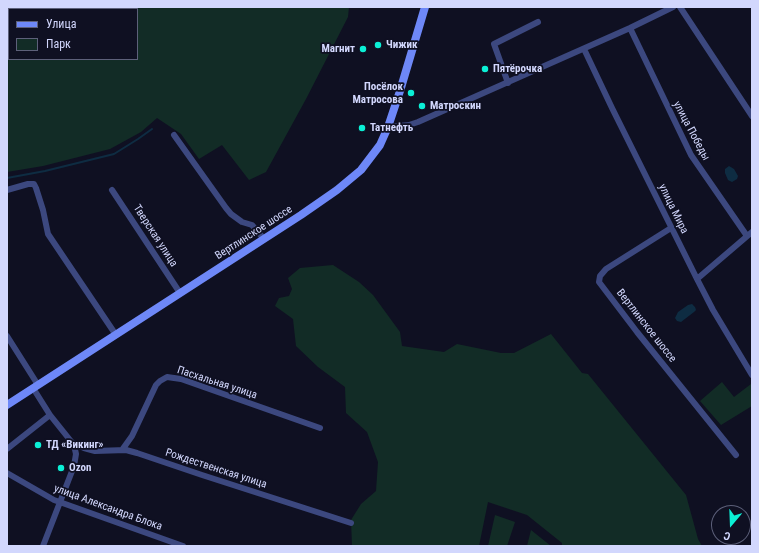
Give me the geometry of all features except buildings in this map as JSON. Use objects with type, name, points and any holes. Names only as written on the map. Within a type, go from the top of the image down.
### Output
[{"type":"main road","name":"Вертлинское шоссе","points":[[7,405],[329,197],[354,176],[376,152],[388,128],[425,7]]},
{"type":"street","points":[[388,128],[418,122],[584,49],[673,7]]},
{"type":"street","points":[[680,7],[752,116]]},
{"type":"street","points":[[508,83],[494,44],[538,22]]},
{"type":"street","name":"улица Победы","points":[[630,28],[691,155],[750,234]]},
{"type":"street","name":"улица Мира","points":[[584,49],[697,279],[713,310],[752,375]]},
{"type":"street","points":[[174,135],[231,214],[242,222],[252,225],[264,239]]},
{"type":"street","points":[[7,190],[28,184],[34,184],[43,210],[48,234],[116,335]]},
{"type":"street","name":"Тверская улица","points":[[112,190],[180,293]]},
{"type":"street","name":"Вертлинское шоссе","points":[[671,228],[606,269],[600,276],[599,282],[637,332],[736,455]]},
{"type":"street","points":[[697,279],[750,234]]},
{"type":"street","points":[[7,336],[36,386],[50,415],[73,443],[76,454],[76,460],[43,546]]},
{"type":"street","name":"Пасхальная улица","points":[[122,450],[132,436],[156,385],[160,381],[167,378],[181,379],[320,428]]},
{"type":"street","points":[[7,449],[50,415]]},
{"type":"street","name":"Рождественская улица","points":[[73,443],[95,451],[126,450],[137,453],[351,523]]},
{"type":"street","name":"улица Александра Блока","points":[[7,473],[54,500],[183,546]]},
{"type":"green space","points":[[7,7],[53,7],[8,8],[7,50]]},
{"type":"green space","points":[[349,7],[348,17],[306,99],[266,172],[249,180],[222,145],[199,159],[181,134],[157,118],[141,132],[110,149],[43,166],[7,172],[8,57],[8,60],[138,60],[138,8],[63,8]]},
{"type":"green space","points":[[333,265],[359,282],[373,295],[400,332],[402,346],[444,352],[457,344],[501,353],[514,353],[551,334],[582,373],[588,374],[686,495],[698,539],[702,546],[562,546],[562,543],[527,515],[488,502],[479,546],[352,546],[351,520],[361,504],[376,491],[378,462],[367,432],[346,413],[345,387],[318,367],[296,346],[293,319],[275,306],[279,298],[289,296],[292,289],[288,278],[300,268]]},
{"type":"green space","points":[[722,382],[734,397],[751,384],[752,406],[721,425],[700,401]]},
{"type":"green space","points":[[495,515],[515,522],[507,546],[488,546]]},
{"type":"green space","points":[[531,530],[551,546],[527,546]]},
{"type":"water","points":[[729,166],[734,169],[738,176],[737,179],[732,182],[728,180],[725,173],[725,169]]},
{"type":"water","points":[[692,304],[696,310],[681,322],[677,321],[675,318],[678,312]]},
{"type":"waterway","points":[[7,178],[45,171],[114,154],[152,129]]},
{"type":"place","name":"Чижик","points":[[378,45]]},
{"type":"place","name":"Магнит","points":[[363,49]]},
{"type":"place","name":"Пятёрочка","points":[[485,69]]},
{"type":"place","name":"Посёлок Матросова","points":[[411,93]]},
{"type":"place","name":"Матроскин","points":[[422,106]]},
{"type":"place","name":"Татнефть","points":[[362,128]]},
{"type":"place","name":"ТД «Викинг»","points":[[38,445]]},
{"type":"place","name":"Ozon","points":[[61,468]]}]
